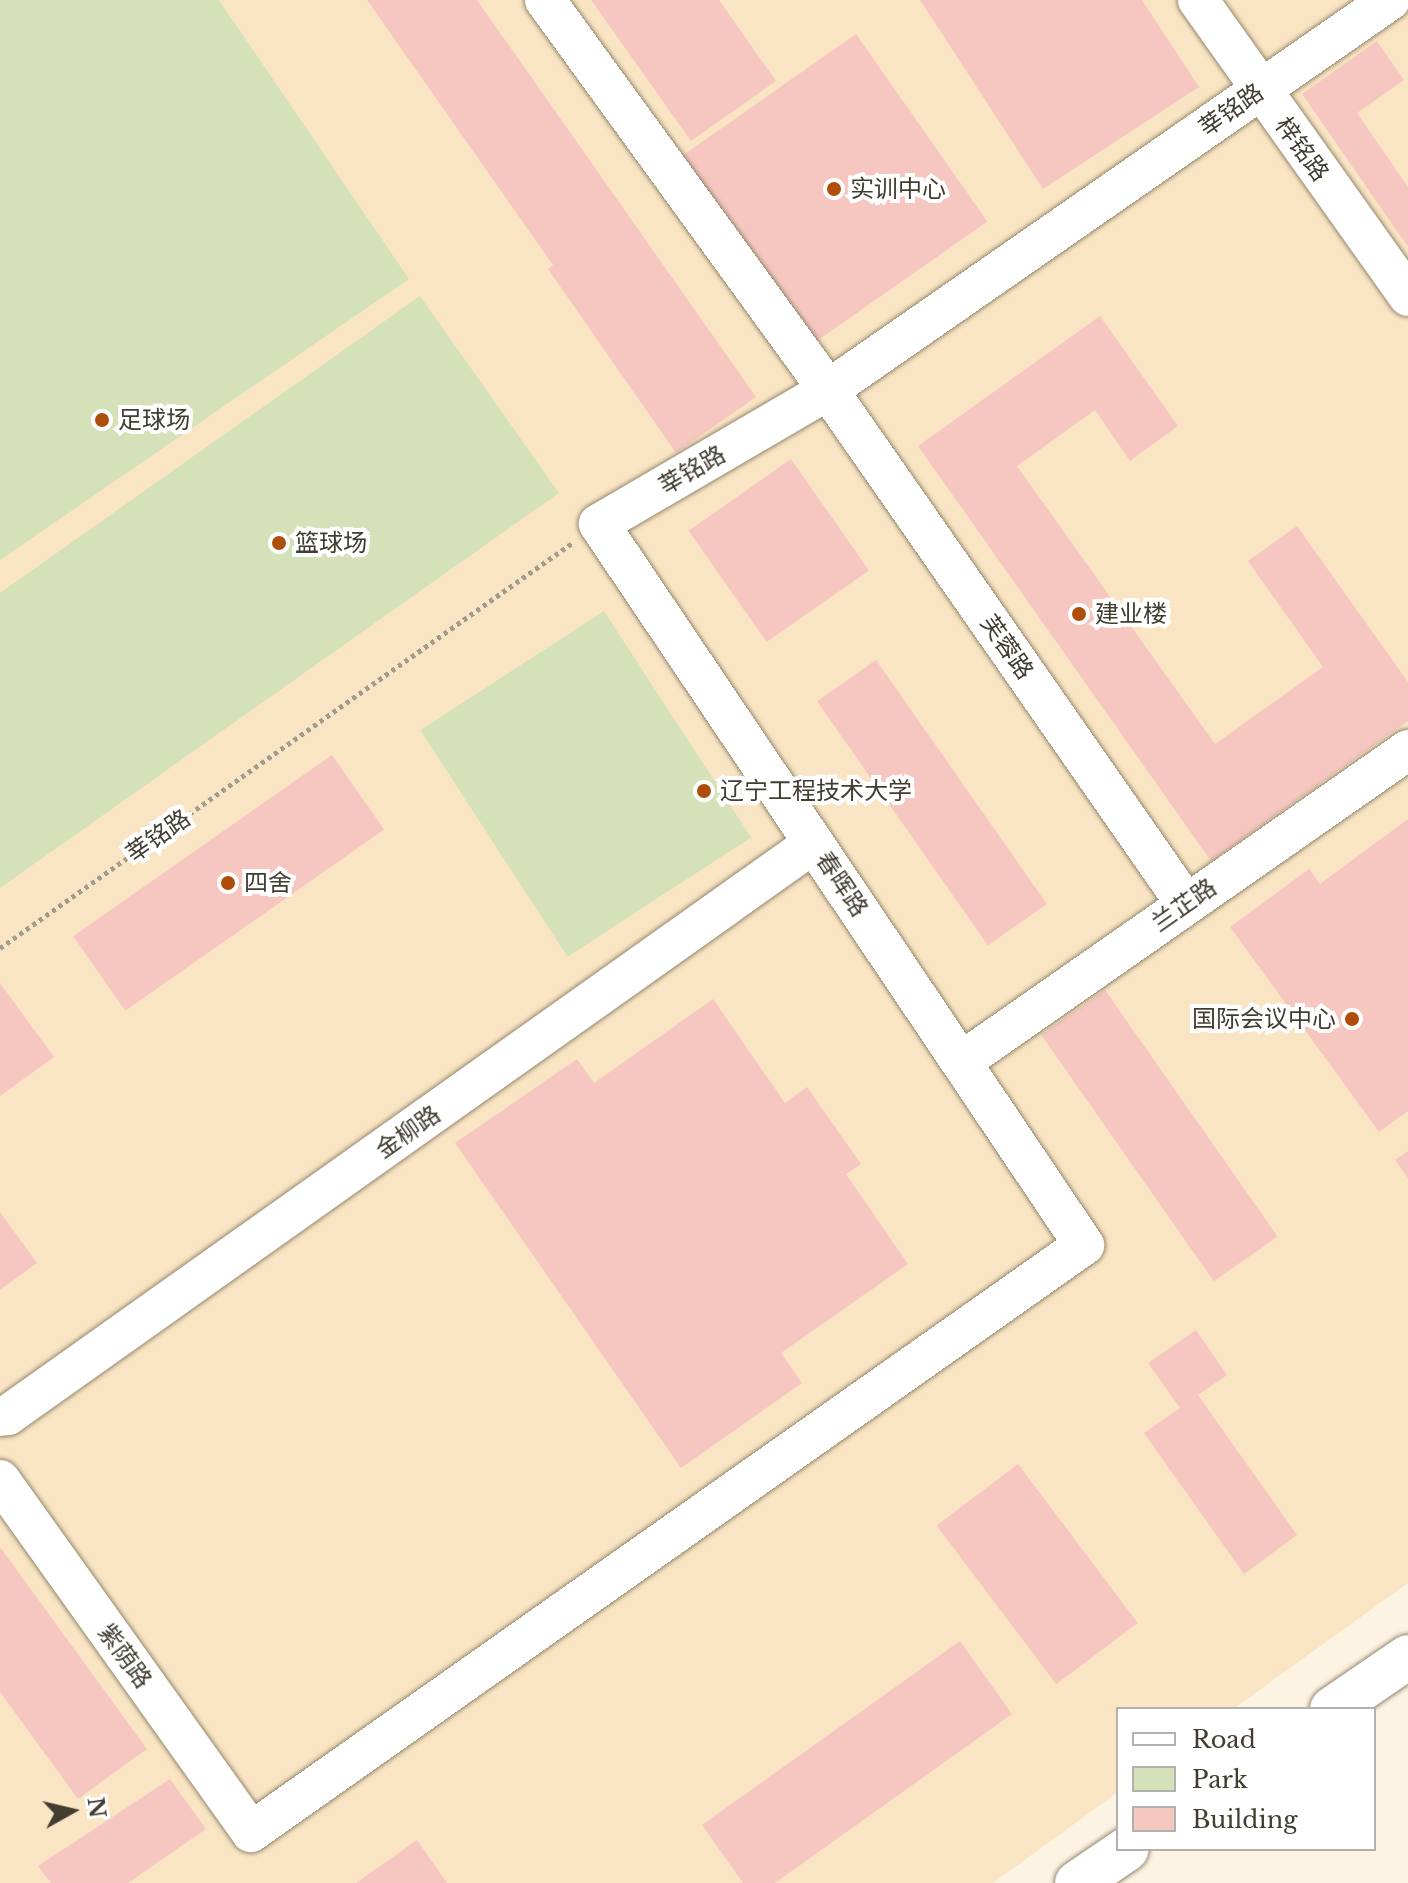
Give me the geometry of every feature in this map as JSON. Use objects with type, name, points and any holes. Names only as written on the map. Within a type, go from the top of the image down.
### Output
[{"type":"main road","points":[[1335,1707],[1408,1657]]},
{"type":"main road","points":[[1077,1883],[1124,1851]]},
{"type":"lane","name":"芙蓉路","points":[[545,0],[828,390],[1186,904]]},
{"type":"lane","name":"梓铭路","points":[[1198,0],[1408,296]]},
{"type":"lane","name":"莘铭路","points":[[599,524],[828,390],[1390,0]]},
{"type":"lane","name":"春晖路","points":[[251,1832],[1084,1245],[599,524]]},
{"type":"lane","name":"兰芷路","points":[[961,1062],[1408,750]]},
{"type":"lane","name":"金柳路","points":[[0,1416],[8,1415],[814,843]]},
{"type":"lane","name":"紫荫路","points":[[0,1480],[251,1832]]},
{"type":"path","name":"莘铭路","points":[[0,948],[599,524]]},
{"type":"shaded area","name":"辽宁工程技术大学","points":[[0,0],[1408,0],[1408,1583],[1236,1707],[1116,1707],[1116,1793],[993,1883],[0,1883]]},
{"type":"green space","name":"足球场","points":[[0,0],[219,0],[409,279],[0,560]]},
{"type":"green space","name":"篮球场","points":[[420,296],[559,493],[0,888],[0,593]]},
{"type":"green space","points":[[604,611],[751,837],[567,957],[420,730]]},
{"type":"building","points":[[367,0],[477,0],[756,397],[676,453],[548,269],[553,265]]},
{"type":"building","points":[[591,0],[719,0],[776,81],[691,141]]},
{"type":"building","points":[[920,0],[1142,0],[1199,87],[1043,189]]},
{"type":"building","name":"实训中心","points":[[856,34],[987,222],[813,344],[682,156]]},
{"type":"building","points":[[1377,41],[1404,80],[1357,113],[1408,187],[1408,247],[1302,94]]},
{"type":"building","name":"建业楼","points":[[1100,316],[1178,426],[1130,461],[1095,410],[1017,466],[1215,744],[1323,667],[1248,561],[1297,526],[1408,682],[1408,721],[1211,861],[918,446]]},
{"type":"building","points":[[791,459],[869,570],[767,642],[689,531]]},
{"type":"building","points":[[876,660],[1047,904],[988,945],[817,701]]},
{"type":"building","name":"四舍","points":[[332,755],[384,830],[125,1011],[73,936]]},
{"type":"building","name":"国际会议中心","points":[[1408,819],[1408,1111],[1379,1132],[1230,927],[1309,869],[1320,884]]},
{"type":"building","points":[[0,983],[54,1057],[0,1096]]},
{"type":"building","points":[[1105,990],[1278,1237],[1214,1281],[1041,1035]]},
{"type":"building","points":[[713,999],[785,1103],[807,1087],[861,1164],[846,1174],[908,1264],[781,1353],[802,1383],[681,1468],[455,1143],[577,1059],[594,1083]]},
{"type":"building","points":[[1408,1151],[1408,1178],[1395,1160]]},
{"type":"building","points":[[0,1212],[37,1263],[0,1290]]},
{"type":"building","points":[[1196,1330],[1227,1375],[1198,1395],[1297,1535],[1244,1574],[1144,1433],[1180,1408],[1148,1363]]},
{"type":"building","points":[[1018,1464],[1138,1623],[1056,1684],[937,1525]]},
{"type":"building","points":[[0,1547],[147,1749],[78,1799],[0,1692]]},
{"type":"building","points":[[960,1641],[1012,1714],[775,1883],[743,1883],[702,1825]]},
{"type":"building","points":[[170,1779],[206,1829],[128,1883],[51,1883],[38,1866]]},
{"type":"building","points":[[417,1840],[447,1883],[356,1883]]},
{"type":"place","name":"实训中心","points":[[834,189]]},
{"type":"place","name":"足球场","points":[[102,420]]},
{"type":"place","name":"篮球场","points":[[279,543]]},
{"type":"place","name":"建业楼","points":[[1079,614]]},
{"type":"place","name":"辽宁工程技术大学","points":[[704,791]]},
{"type":"place","name":"四舍","points":[[228,883]]},
{"type":"place","name":"国际会议中心","points":[[1352,1019]]}]
